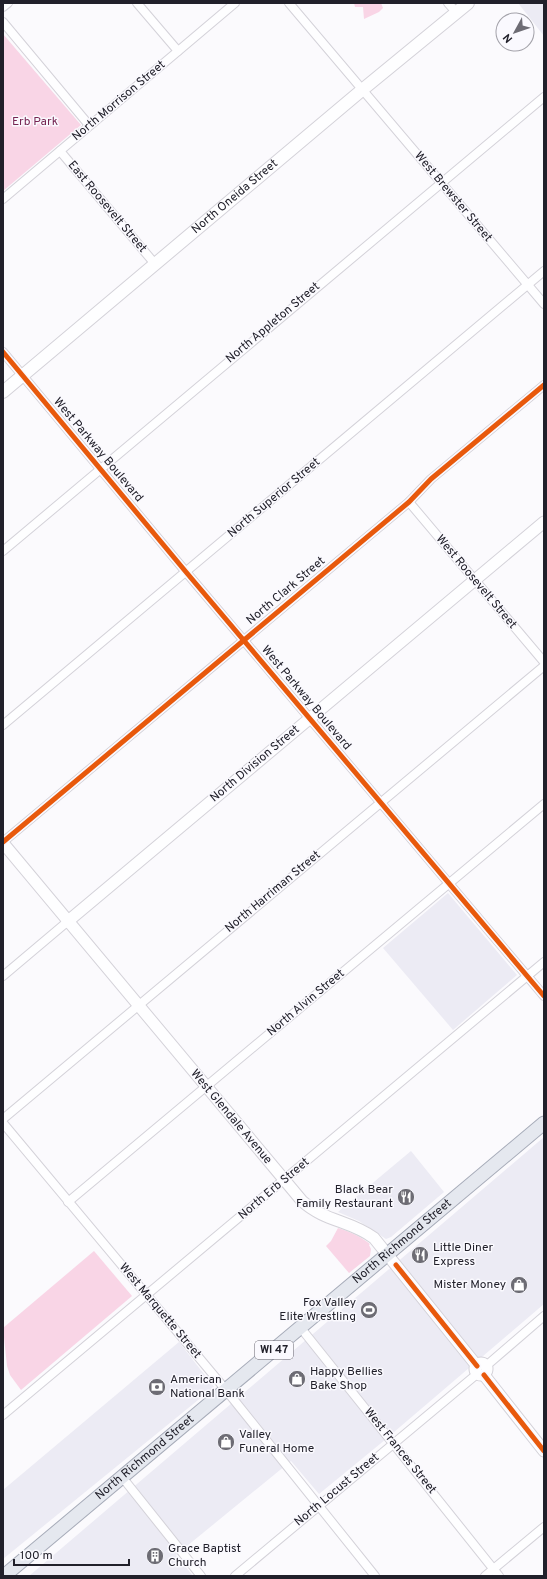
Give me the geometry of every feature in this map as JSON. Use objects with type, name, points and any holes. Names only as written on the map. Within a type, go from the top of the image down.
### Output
[{"type":"main road","name":"North Oneida Street","points":[[3,392],[362,90],[452,8],[468,3]]},
{"type":"main road","name":"North Richmond Street","points":[[4,1576],[544,1123]]},
{"type":"street","points":[[3,7],[8,3]]},
{"type":"street","points":[[137,3],[178,51]]},
{"type":"street","name":"North Morrison Street","points":[[3,199],[235,3]]},
{"type":"street","name":"West Brewster Street","points":[[289,3],[544,304]]},
{"type":"street","points":[[3,22],[89,125]]},
{"type":"street","name":"North Appleton Street","points":[[3,550],[544,97]]},
{"type":"street","name":"East Roosevelt Street","points":[[60,151],[155,264]]},
{"type":"street","name":"North Superior Street","points":[[3,725],[544,271]]},
{"type":"street","name":"West Parkway Boulevard","points":[[3,352],[243,640],[544,996]]},
{"type":"street","name":"North Clark Street","points":[[3,842],[409,502],[431,479],[544,385]]},
{"type":"street","name":"West Roosevelt Street","points":[[409,502],[544,662]]},
{"type":"street","name":"North Division Street","points":[[3,976],[544,522]]},
{"type":"street","name":"North Harriman Street","points":[[3,1119],[139,1007],[380,802],[544,666]]},
{"type":"street","name":"North Alvin Street","points":[[68,1202],[544,804]]},
{"type":"street","name":"West Glendale Avenue","points":[[3,842],[67,922],[284,1180],[309,1208],[324,1217],[350,1224],[374,1238],[481,1370],[544,1451]]},
{"type":"street","name":"North Erb Street","points":[[3,1415],[544,962]]},
{"type":"street","name":"West Marquette Street","points":[[3,1123],[226,1390],[375,1576]]},
{"type":"street","name":"North Locust Street","points":[[235,1576],[544,1316]]},
{"type":"street","name":"West Frances Street","points":[[300,1327],[499,1576]]},
{"type":"street","points":[[122,1477],[201,1576]]},
{"type":"street","points":[[485,1576],[544,1527]]},
{"type":"shaded area","points":[[518,3],[544,3],[544,36],[535,25],[535,12],[525,12]]},
{"type":"shaded area","points":[[448,893],[517,975],[453,1030],[383,948]]},
{"type":"shaded area","points":[[544,1137],[544,1304],[380,1444],[319,1494],[291,1461],[176,1555],[193,1576],[29,1576]]},
{"type":"shaded area","points":[[411,1151],[444,1192],[391,1237],[386,1239],[359,1221],[338,1212]]},
{"type":"shaded area","points":[[179,1342],[214,1387],[3,1559],[3,1490]]},
{"type":"green space","points":[[354,3],[381,3],[383,8],[379,12],[364,19],[363,7],[355,7]]},
{"type":"green space","name":"Erb Park","points":[[3,34],[81,125],[3,191]]},
{"type":"green space","points":[[338,1228],[355,1234],[370,1244],[370,1256],[349,1273],[326,1246],[331,1241]]},
{"type":"green space","points":[[94,1251],[132,1296],[21,1390],[10,1375],[7,1366],[3,1328]]},
{"type":"cycle path","points":[[3,352],[186,572],[544,996]]},
{"type":"cycle path","points":[[3,842],[409,502],[431,479],[544,385]]},
{"type":"cycle path","points":[[396,1265],[477,1366]]},
{"type":"cycle path","points":[[484,1375],[544,1451]]},
{"type":"place","name":"Black Bear Family Restaurant","points":[[406,1197]]},
{"type":"place","name":"Little Diner Express","points":[[420,1255]]},
{"type":"place","name":"Mister Money","points":[[519,1285]]},
{"type":"place","name":"Fox Valley Elite Wrestling","points":[[369,1310]]},
{"type":"place","name":"Happy Bellies Bake Shop","points":[[297,1379]]},
{"type":"place","name":"American National Bank","points":[[157,1387]]},
{"type":"place","name":"Valley Funeral Home","points":[[226,1442]]},
{"type":"place","name":"Grace Baptist Church","points":[[155,1556]]}]
